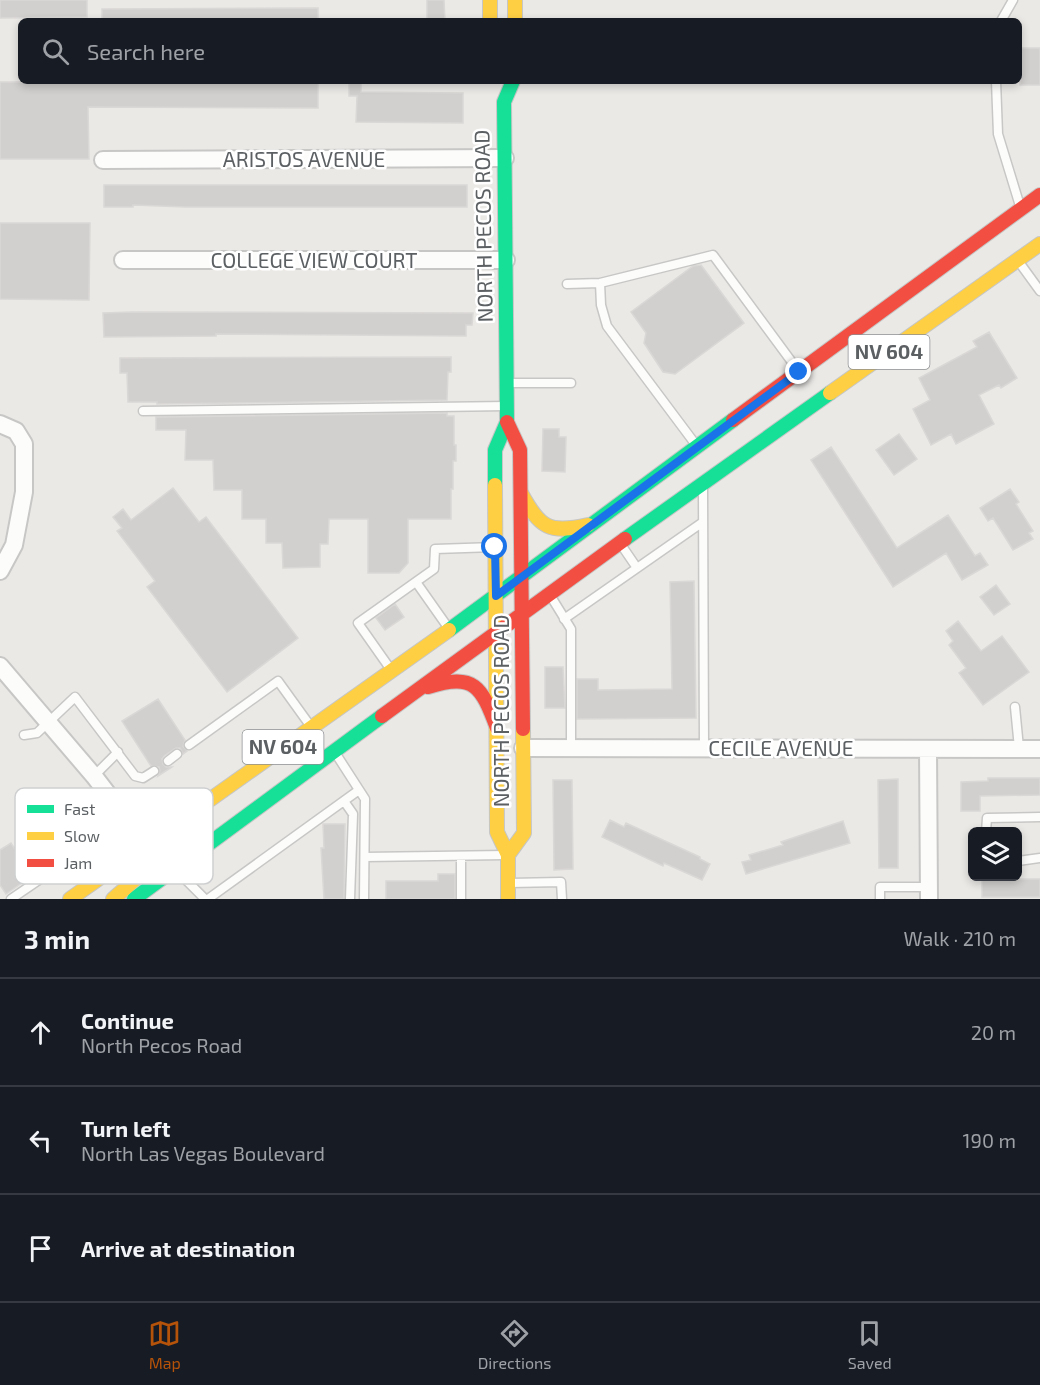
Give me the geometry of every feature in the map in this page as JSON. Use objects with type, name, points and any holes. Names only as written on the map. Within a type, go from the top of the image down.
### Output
[{"type":"main road","points":[[490,0],[490,18]]},
{"type":"main road","points":[[514,0],[515,18]]},
{"type":"main road","name":"NORTH PECOS ROAD","points":[[495,84],[504,102]]},
{"type":"main road","name":"NORTH PECOS ROAD","points":[[508,899],[508,855],[497,832],[495,450],[507,422],[504,102],[512,84]]},
{"type":"main road","name":"NV 604","points":[[213,796],[496,596],[1040,195]]},
{"type":"main road","name":"NV 604","points":[[213,842],[549,593],[1040,244]]},
{"type":"main road","points":[[862,341],[884,309]]},
{"type":"main road","points":[[796,390],[799,372]]},
{"type":"main road","points":[[821,401],[825,382]]},
{"type":"main road","points":[[738,459],[769,422],[786,407]]},
{"type":"main road","name":"NORTH PECOS ROAD","points":[[507,422],[520,450],[524,833],[508,855]]},
{"type":"main road","points":[[520,493],[536,520],[546,528],[568,531],[594,524]]},
{"type":"main road","points":[[414,692],[436,684],[467,681],[477,686],[485,698],[496,728]]},
{"type":"main road","name":"NV 604","points":[[70,899],[91,884]]},
{"type":"main road","points":[[113,899],[128,884]]},
{"type":"main road","name":"NV 604","points":[[134,899],[155,884]]},
{"type":"street","name":"ARISTOS AVENUE","points":[[103,160],[505,158]]},
{"type":"street","name":"COLLEGE VIEW COURT","points":[[123,260],[506,260]]},
{"type":"street","points":[[0,424],[16,432],[24,444],[24,492],[14,545],[0,571]]},
{"type":"street","points":[[0,666],[103,788]]},
{"type":"street","name":"CECILE AVENUE","points":[[523,748],[1040,749]]},
{"type":"street","points":[[928,749],[929,893]]},
{"type":"lane","points":[[1003,18],[1013,0]]},
{"type":"lane","points":[[996,84],[998,134],[1021,209]]},
{"type":"lane","points":[[567,284],[600,283],[713,255],[799,372]]},
{"type":"lane","points":[[1017,261],[1040,291]]},
{"type":"lane","points":[[600,283],[601,305],[607,326],[697,447]]},
{"type":"lane","points":[[507,383],[571,383]]},
{"type":"lane","points":[[143,411],[507,406]]},
{"type":"lane","points":[[703,484],[704,748]]},
{"type":"lane","points":[[564,619],[704,522]]},
{"type":"lane","points":[[620,543],[637,568]]},
{"type":"lane","points":[[391,670],[358,623],[434,569],[435,549],[495,547]]},
{"type":"lane","points":[[416,582],[450,629]]},
{"type":"lane","points":[[549,593],[571,629],[572,748]]},
{"type":"lane","points":[[189,745],[278,681],[311,727]]},
{"type":"lane","points":[[24,735],[37,733],[75,697],[139,778],[154,771]]},
{"type":"lane","points":[[1015,707],[1019,748]]},
{"type":"lane","points":[[94,776],[118,752]]},
{"type":"lane","points":[[334,752],[365,799],[364,899]]},
{"type":"lane","points":[[168,761],[177,754]]},
{"type":"lane","points":[[190,884],[206,899],[360,790]]},
{"type":"lane","points":[[344,801],[353,814],[350,899]]},
{"type":"lane","points":[[986,827],[987,818],[1040,817]]},
{"type":"lane","points":[[364,857],[508,855]]},
{"type":"lane","points":[[461,856],[461,899]]},
{"type":"lane","points":[[1022,860],[1040,858]]},
{"type":"lane","points":[[508,883],[561,882],[562,899]]},
{"type":"lane","points":[[11,899],[33,884]]},
{"type":"lane","points":[[880,899],[880,887],[929,893]]},
{"type":"building","points":[[0,0],[87,0],[87,17],[0,18]]},
{"type":"building","points":[[427,0],[444,0],[445,18],[427,18]]},
{"type":"building","points":[[318,8],[318,18],[102,18],[102,9]]},
{"type":"building","points":[[1022,48],[1040,48],[1040,85],[1020,85],[1022,84]]},
{"type":"building","points":[[0,82],[18,82],[18,84],[318,84],[318,108],[88,107],[89,159],[0,159]]},
{"type":"building","points":[[349,84],[361,84],[361,92],[463,93],[463,123],[356,122],[357,96],[349,96]]},
{"type":"building","points":[[104,185],[467,185],[467,207],[133,205],[133,207],[104,207]]},
{"type":"building","points":[[0,223],[90,223],[89,300],[0,299]]},
{"type":"building","points":[[701,265],[744,323],[675,374],[663,372],[644,343],[646,333],[631,312],[693,266]]},
{"type":"building","points":[[103,313],[473,313],[472,325],[466,325],[466,336],[216,334],[216,336],[104,337]]},
{"type":"building","points":[[989,332],[1017,378],[1001,388],[999,385],[979,395],[994,424],[956,444],[951,434],[931,445],[913,409],[930,400],[919,378],[977,347],[973,341]]},
{"type":"building","points":[[451,357],[447,400],[157,404],[157,402],[128,402],[127,373],[120,373],[120,358]]},
{"type":"building","points":[[447,413],[447,416],[454,416],[454,445],[456,445],[456,461],[453,461],[453,489],[451,489],[451,519],[408,519],[408,563],[399,573],[368,573],[368,519],[329,519],[328,544],[320,544],[320,567],[283,568],[282,543],[266,543],[266,519],[242,519],[242,490],[214,490],[213,460],[185,460],[186,430],[156,430],[156,417]]},
{"type":"building","points":[[543,429],[559,429],[559,437],[566,437],[565,472],[542,471]]},
{"type":"building","points":[[899,434],[917,459],[894,475],[876,450]]},
{"type":"building","points":[[831,447],[897,548],[948,515],[975,556],[980,553],[988,565],[962,580],[946,553],[893,587],[811,460]]},
{"type":"building","points":[[173,488],[199,522],[206,517],[298,638],[227,692],[147,587],[155,581],[117,531],[122,528],[113,517],[123,509],[131,520]]},
{"type":"building","points":[[1010,489],[1019,502],[1016,504],[1033,531],[1029,533],[1033,539],[1013,550],[993,518],[988,521],[980,508]]},
{"type":"building","points":[[694,581],[696,718],[577,719],[577,679],[598,679],[598,690],[672,689],[670,582]]},
{"type":"building","points":[[996,585],[1010,604],[994,615],[980,597]]},
{"type":"building","points":[[395,604],[404,617],[385,630],[376,618]]},
{"type":"building","points":[[958,621],[981,651],[1002,636],[1029,672],[983,705],[959,673],[966,668],[949,645],[953,641],[946,631]]},
{"type":"building","points":[[545,667],[563,667],[565,708],[545,708]]},
{"type":"building","points":[[158,699],[185,740],[183,746],[187,751],[183,754],[180,748],[176,748],[164,756],[163,764],[166,767],[172,767],[158,776],[159,767],[151,766],[122,721]]},
{"type":"building","points":[[988,778],[1040,778],[1040,795],[980,796],[980,811],[961,811],[961,782],[988,781]]},
{"type":"building","points":[[898,779],[898,868],[879,868],[878,780]]},
{"type":"building","points":[[553,780],[572,780],[573,869],[554,870]]},
{"type":"building","points":[[610,820],[624,827],[626,823],[700,857],[710,864],[702,880],[664,863],[663,866],[602,837]]},
{"type":"building","points":[[843,821],[850,843],[746,874],[742,862],[751,860],[749,855],[783,845],[781,842]]},
{"type":"building","points":[[323,824],[345,824],[344,899],[324,899],[321,848],[324,848]]},
{"type":"building","points":[[11,843],[15,849],[15,884],[20,884],[6,894],[0,885],[0,850]]},
{"type":"building","points":[[438,874],[455,874],[455,899],[386,899],[386,881],[438,881]]},
{"type":"building","points":[[1040,879],[1040,897],[982,897],[982,881]]},
{"type":"traffic: fast","points":[[495,485],[495,450],[507,422],[504,102],[512,84]]},
{"type":"traffic: fast","points":[[625,539],[830,393]]},
{"type":"traffic: fast","points":[[449,630],[733,420]]},
{"type":"traffic: fast","points":[[213,841],[382,716]]},
{"type":"traffic: fast","points":[[134,899],[154,884]]},
{"type":"traffic: slow","points":[[490,0],[490,18]]},
{"type":"traffic: slow","points":[[515,0],[515,18]]},
{"type":"traffic: slow","points":[[830,393],[1040,244]]},
{"type":"traffic: slow","points":[[495,485],[497,832],[508,855],[508,899]]},
{"type":"traffic: slow","points":[[521,493],[534,514],[547,526],[564,529],[588,525]]},
{"type":"traffic: slow","points":[[213,798],[449,630]]},
{"type":"traffic: slow","points":[[508,855],[524,833],[523,729]]},
{"type":"traffic: slow","points":[[70,899],[91,884]]},
{"type":"traffic: slow","points":[[113,899],[131,884]]},
{"type":"traffic: jam","points":[[733,420],[1040,195]]},
{"type":"traffic: jam","points":[[507,422],[520,450],[523,729]]},
{"type":"traffic: jam","points":[[382,716],[625,539]]},
{"type":"traffic: jam","points":[[428,687],[456,682],[474,686],[486,702],[497,728]]},
{"type":"route","points":[[495,547],[496,596],[799,372]]}]
